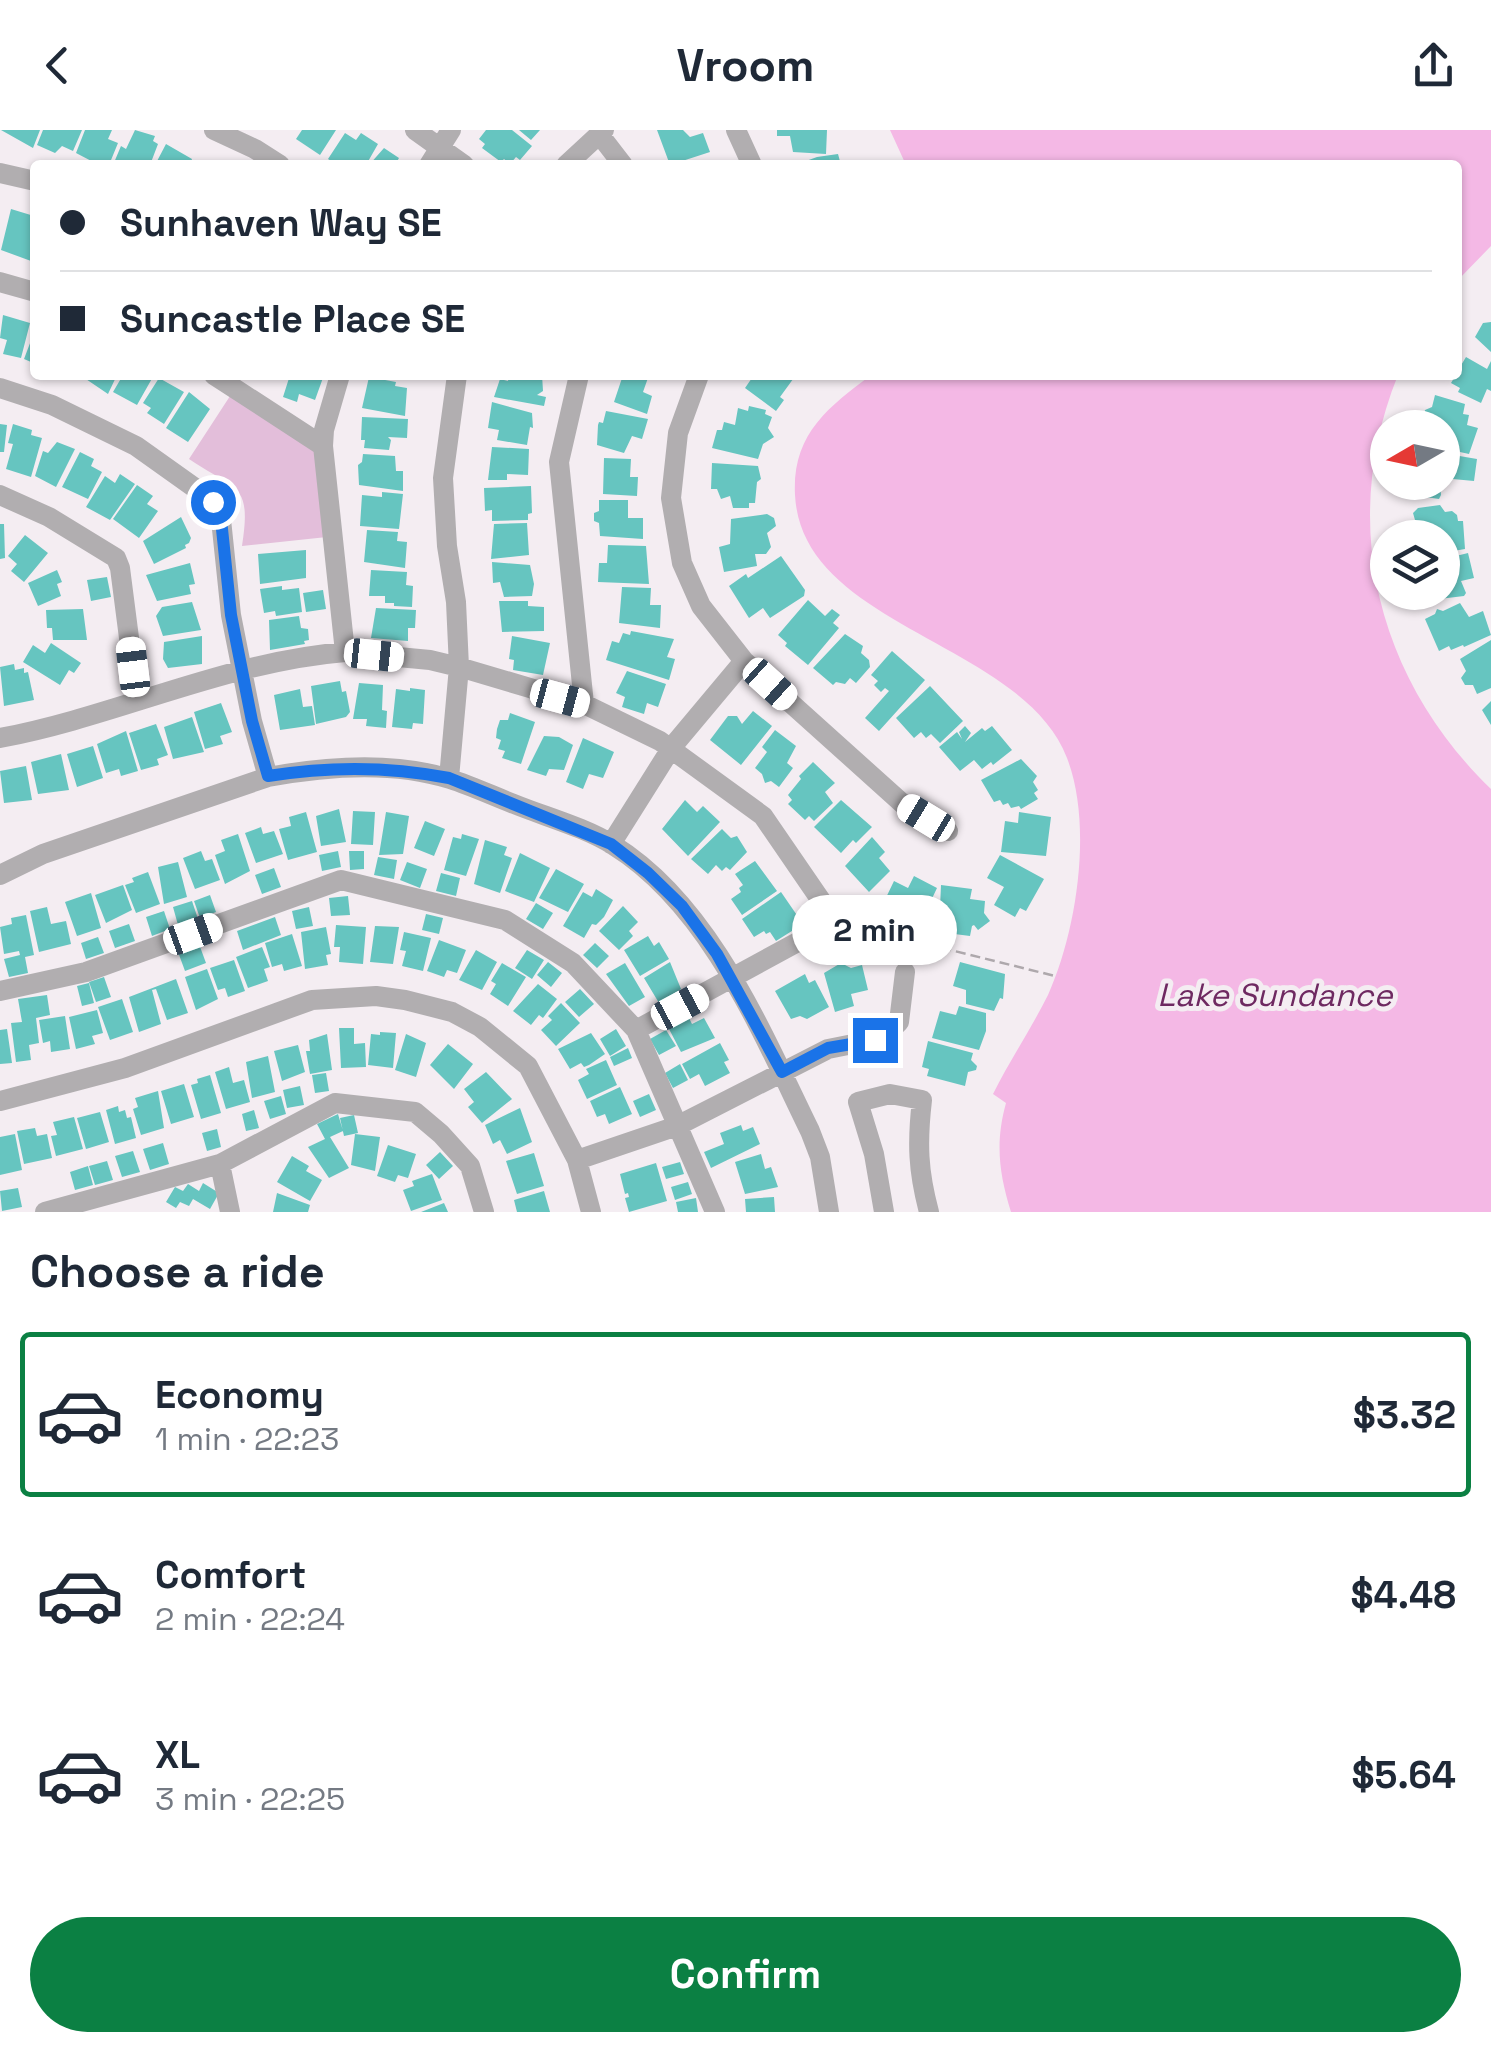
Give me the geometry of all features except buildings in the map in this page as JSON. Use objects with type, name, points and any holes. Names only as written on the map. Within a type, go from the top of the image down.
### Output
[{"type":"street","points":[[214,130],[272,160]]},
{"type":"street","points":[[414,130],[440,148]]},
{"type":"street","points":[[736,130],[750,160]]},
{"type":"street","points":[[571,160],[602,132],[620,160]]},
{"type":"street","points":[[0,173],[30,180]]},
{"type":"street","points":[[0,282],[30,291]]},
{"type":"street","points":[[222,380],[323,446]]},
{"type":"street","points":[[339,380],[323,446],[346,652]]},
{"type":"street","points":[[449,778],[459,668],[456,602],[446,546],[444,478],[455,380]]},
{"type":"street","points":[[578,380],[560,462],[584,704]]},
{"type":"street","points":[[697,380],[673,454],[672,520],[682,563],[701,606],[744,660],[903,804],[948,832]]},
{"type":"street","points":[[0,388],[52,405],[136,446],[220,510],[231,615],[252,721],[268,776]]},
{"type":"street","points":[[0,495],[50,517],[116,558],[137,700]]},
{"type":"street","points":[[0,738],[35,731],[241,668],[346,652],[430,660],[584,704],[672,747],[763,816],[822,902],[825,918],[818,931],[636,1030]]},
{"type":"street","points":[[611,844],[672,747],[744,660]]},
{"type":"street","points":[[0,875],[44,854],[268,776],[370,768],[449,778],[611,844],[682,906],[732,979],[782,1072],[820,1157],[830,1212]]},
{"type":"street","points":[[0,856],[44,854]]},
{"type":"street","points":[[0,991],[86,972],[341,880],[504,920],[573,963],[636,1030],[715,1212]]},
{"type":"street","points":[[577,1160],[677,1126],[828,1048],[875,1040],[893,1031],[899,1022],[906,972]]},
{"type":"street","points":[[0,1101],[125,1068],[312,1000],[376,996],[452,1012],[480,1027],[528,1066],[577,1160],[591,1212]]},
{"type":"street","points":[[884,1212],[874,1154],[858,1102],[890,1094],[922,1100],[917,1148],[928,1212]]},
{"type":"street","points":[[45,1212],[220,1164],[335,1103],[415,1112],[470,1166],[484,1212]]},
{"type":"street","points":[[220,1164],[230,1212]]},
{"type":"path","points":[[854,926],[1055,976]]},
{"type":"shaded area","points":[[232,393],[317,453],[327,537],[242,546],[242,498],[229,483],[189,459]]},
{"type":"water","points":[[890,130],[1491,130],[1491,246],[1462,276],[1462,160],[904,160]]},
{"type":"water","name":"Lake Sundance","points":[[865,380],[1396,380],[1387,410],[1370,410],[1370,610],[1383,610],[1396,649],[1420,699],[1452,746],[1491,789],[1491,1212],[1011,1212],[1000,1158],[1006,1103],[993,1094],[1048,995],[1067,940],[1080,846],[1075,785],[1067,758],[1043,719],[1006,686],[872,606],[834,576],[807,540],[795,495],[796,474],[806,439],[827,412]]},
{"type":"route","points":[[213,502],[220,510],[231,615],[252,721],[268,776],[344,768],[449,778],[611,844],[648,873],[700,929],[782,1072],[828,1048],[875,1040]]}]
